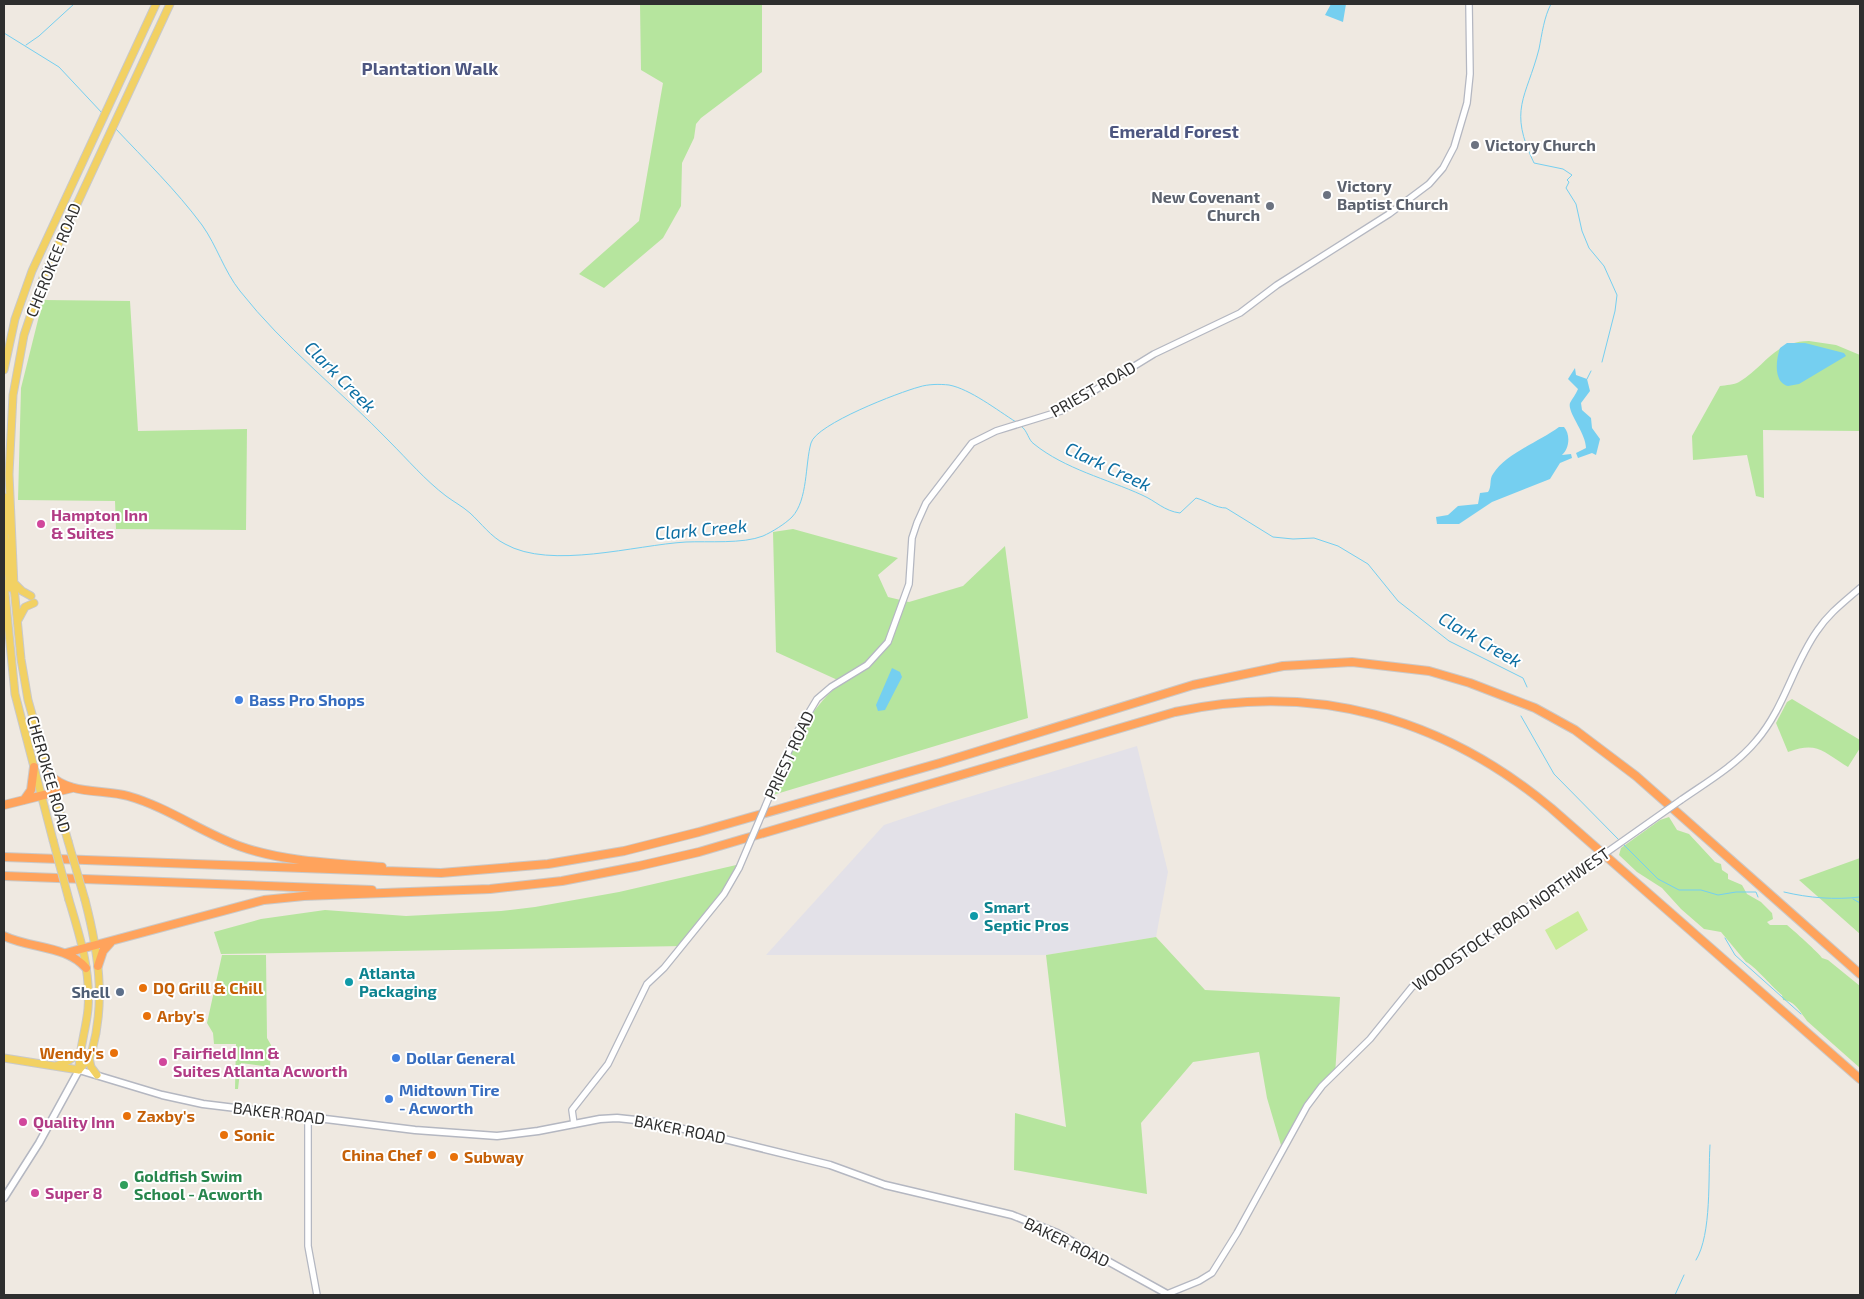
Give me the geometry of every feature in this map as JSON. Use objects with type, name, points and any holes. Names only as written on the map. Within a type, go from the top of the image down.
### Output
[{"type":"highway","points":[[4,857],[441,874],[548,864],[662,842],[940,764],[1193,685],[1283,666],[1352,662],[1429,671],[1470,682],[1535,708],[1575,730],[1636,776],[1860,974]]},
{"type":"highway","points":[[66,953],[271,899],[449,891],[553,882],[639,866],[699,852],[1168,713],[1226,703],[1298,702],[1350,708],[1397,720],[1438,736],[1485,760],[1518,782],[1551,808],[1860,1079]]},
{"type":"highway","points":[[22,801],[32,790],[34,767]]},
{"type":"highway","points":[[49,774],[58,783],[74,788],[129,796],[225,840],[255,851],[332,863],[441,874]]},
{"type":"highway","points":[[4,806],[42,798],[74,788]]},
{"type":"highway","points":[[4,876],[449,891]]},
{"type":"highway","points":[[4,936],[34,946],[66,953],[78,959],[86,968]]},
{"type":"highway","points":[[98,966],[103,951],[111,942]]},
{"type":"main road","name":"CHEROKEE ROAD","points":[[4,370],[12,332],[32,271],[156,4]]},
{"type":"main road","name":"CHEROKEE ROAD","points":[[90,1058],[99,1011],[98,966],[95,945],[85,900],[24,683],[17,623],[7,472],[11,409],[24,335],[37,293],[63,232],[170,4]]},
{"type":"main road","points":[[12,332],[24,335]]},
{"type":"main road","points":[[4,497],[4,512],[12,543]]},
{"type":"main road","points":[[4,532],[11,597],[16,603]]},
{"type":"main road","points":[[14,582],[33,599],[23,610],[17,623]]},
{"type":"main road","name":"CHEROKEE ROAD","points":[[4,583],[5,614],[15,694],[83,949],[86,968],[88,1010],[78,1070]]},
{"type":"main road","points":[[54,1066],[72,1059],[80,1053]]},
{"type":"main road","points":[[4,1058],[78,1070]]},
{"type":"main road","points":[[4,1198],[39,1143],[78,1070],[90,1058],[97,1076]]},
{"type":"main road","name":"BAKER ROAD","points":[[78,1070],[162,1095],[203,1104],[414,1130],[497,1136],[618,1118],[655,1122],[830,1165],[885,1185],[1012,1216],[1057,1233],[1168,1294]]},
{"type":"street","name":"PRIEST ROAD","points":[[574,1124],[572,1110],[608,1064],[647,984],[664,968],[724,894],[740,868],[796,734],[817,699],[831,687],[867,665],[888,642],[909,584],[914,528],[926,503],[972,443],[988,434],[1061,411],[1154,354],[1240,313],[1278,284],[1389,214],[1429,184],[1443,168],[1454,147],[1467,104],[1470,74],[1469,4]]},
{"type":"street","name":"WOODSTOCK ROAD NORTHWEST","points":[[1168,1294],[1199,1281],[1212,1273],[1237,1233],[1307,1106],[1322,1086],[1370,1040],[1412,987],[1735,762],[1756,741],[1775,712],[1818,630],[1840,604],[1860,588]]},
{"type":"street","points":[[308,1117],[308,1246],[317,1295]]},
{"type":"shaded area","points":[[1137,746],[1168,872],[1156,937],[1046,955],[766,955],[884,825],[949,803]]},
{"type":"green space","points":[[640,4],[762,4],[762,72],[701,118],[696,124],[694,138],[682,163],[681,206],[663,238],[604,288],[579,274],[639,221],[663,83],[641,70]]},
{"type":"green space","points":[[43,300],[130,301],[138,431],[247,429],[246,530],[116,529],[115,501],[18,500],[21,388]]},
{"type":"green space","points":[[1809,341],[1836,345],[1860,355],[1860,431],[1763,430],[1764,498],[1756,496],[1747,455],[1693,460],[1692,436],[1720,386],[1739,382],[1786,345]]},
{"type":"green space","points":[[793,529],[898,558],[878,575],[888,597],[909,602],[963,586],[1005,546],[1028,718],[773,795],[793,748],[808,720],[829,694],[842,682],[776,652],[773,532]]},
{"type":"green space","points":[[1792,699],[1860,740],[1860,748],[1848,767],[1814,748],[1788,752],[1776,723],[1787,702]]},
{"type":"green space","points":[[1669,817],[1677,830],[1689,834],[1715,862],[1721,864],[1722,870],[1728,874],[1728,879],[1742,885],[1747,894],[1761,902],[1772,913],[1773,919],[1767,922],[1770,925],[1787,925],[1822,958],[1828,960],[1860,986],[1860,1068],[1807,1021],[1791,1002],[1783,1000],[1782,995],[1746,962],[1721,932],[1704,929],[1681,909],[1662,888],[1637,872],[1619,855],[1621,848],[1660,820]]},
{"type":"green space","points":[[1860,858],[1860,934],[1799,880]]},
{"type":"green space","points":[[745,863],[684,946],[221,954],[214,932],[261,919],[325,910],[406,916],[501,911],[535,907],[619,892]]},
{"type":"green space","points":[[1578,911],[1588,930],[1556,950],[1545,930]]},
{"type":"green space","points":[[1156,937],[1205,990],[1340,997],[1335,1075],[1308,1107],[1283,1152],[1267,1098],[1259,1052],[1193,1062],[1141,1123],[1147,1194],[1014,1170],[1015,1113],[1066,1127],[1046,955]]},
{"type":"green space","points":[[222,955],[266,955],[267,1038],[271,1045],[270,1067],[241,1063],[238,1089],[235,1089],[236,1044],[214,1044],[213,1033],[207,1023]]},
{"type":"water","points":[[1331,4],[1346,4],[1343,22],[1325,15]]},
{"type":"water","points":[[1787,343],[1805,343],[1844,353],[1846,356],[1799,384],[1788,386],[1780,380],[1777,370],[1777,358],[1780,348]]},
{"type":"water","points":[[1575,368],[1576,375],[1587,379],[1590,391],[1581,403],[1582,410],[1591,418],[1592,428],[1600,439],[1596,455],[1592,453],[1578,458],[1576,453],[1586,448],[1583,436],[1570,407],[1570,403],[1578,389],[1568,379]]},
{"type":"water","points":[[1559,427],[1564,427],[1568,434],[1566,449],[1562,455],[1571,454],[1572,458],[1560,463],[1550,479],[1492,502],[1459,524],[1437,524],[1436,517],[1448,515],[1458,506],[1478,504],[1480,493],[1488,492],[1492,476],[1506,460]]},
{"type":"water","points":[[892,668],[900,672],[902,677],[885,710],[878,711],[876,705]]},
{"type":"waterway","points":[[26,45],[39,36],[74,4]]},
{"type":"waterway","points":[[1551,4],[1522,105],[1522,129],[1526,145],[1534,163],[1563,169],[1572,175],[1567,180],[1569,182],[1566,188],[1576,204],[1582,231],[1589,248],[1604,266],[1617,295],[1615,311],[1602,362]]},
{"type":"waterway","name":"Clark Creek","points":[[4,33],[59,67],[103,114]]},
{"type":"waterway","name":"Clark Creek","points":[[115,128],[192,212],[207,233],[234,283],[275,331],[431,483],[470,513],[495,538],[524,552],[569,556],[686,542],[746,540],[763,536],[786,522],[797,510],[803,492],[811,443],[816,435],[842,418],[895,395],[923,386],[942,384],[957,387],[983,400],[1016,422]]},
{"type":"waterway","points":[[1587,379],[1591,371]]},
{"type":"waterway","name":"Clark Creek","points":[[1021,426],[1032,442],[1046,453],[1086,473],[1142,495],[1169,510],[1180,513],[1196,498],[1226,508],[1273,537],[1293,539],[1314,538],[1338,546],[1368,564],[1398,601],[1449,641],[1523,678],[1527,687]]},
{"type":"waterway","name":"Clark Creek","points":[[1521,716],[1554,774],[1619,840]]},
{"type":"waterway","name":"Clark Creek","points":[[1623,844],[1658,879],[1679,890],[1701,890],[1718,895],[1736,892],[1756,892],[1758,897]]},
{"type":"waterway","name":"Clark Creek","points":[[1784,892],[1822,898],[1860,897]]},
{"type":"waterway","name":"Clark Creek","points":[[1853,899],[1860,903]]},
{"type":"waterway","points":[[1725,938],[1735,955],[1801,1014]]},
{"type":"waterway","points":[[1696,1260],[1705,1235],[1707,1220],[1710,1145]]},
{"type":"waterway","points":[[1675,1295],[1684,1275]]},
{"type":"place","name":"Victory Church","points":[[1475,145]]},
{"type":"place","name":"Victory Baptist Church","points":[[1327,195]]},
{"type":"place","name":"New Covenant Church","points":[[1270,206]]},
{"type":"place","name":"Hampton Inn & Suites","points":[[41,524]]},
{"type":"place","name":"Bass Pro Shops","points":[[239,700]]},
{"type":"place","name":"Smart Septic Pros","points":[[974,916]]},
{"type":"place","name":"Atlanta Packaging","points":[[349,982]]},
{"type":"place","name":"DQ Grill & Chill","points":[[143,988]]},
{"type":"place","name":"Shell","points":[[120,992]]},
{"type":"place","name":"Arby's","points":[[147,1016]]},
{"type":"place","name":"Wendy's","points":[[114,1053]]},
{"type":"place","name":"Dollar General","points":[[396,1058]]},
{"type":"place","name":"Fairfield Inn & Suites Atlanta Acworth","points":[[163,1062]]},
{"type":"place","name":"Midtown Tire - Acworth","points":[[389,1099]]},
{"type":"place","name":"Zaxby's","points":[[127,1116]]},
{"type":"place","name":"Quality Inn","points":[[23,1122]]},
{"type":"place","name":"Sonic","points":[[224,1135]]},
{"type":"place","name":"China Chef","points":[[432,1155]]},
{"type":"place","name":"Subway","points":[[454,1157]]},
{"type":"place","name":"Goldfish Swim School - Acworth","points":[[124,1185]]},
{"type":"place","name":"Super 8","points":[[35,1193]]},
{"type":"district","name":"Plantation Walk","points":[[430,69]]},
{"type":"district","name":"Emerald Forest","points":[[1174,132]]}]
